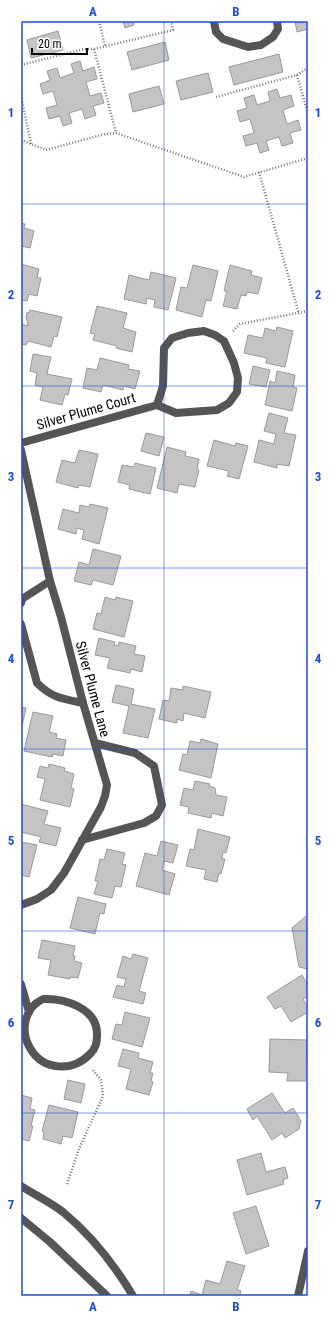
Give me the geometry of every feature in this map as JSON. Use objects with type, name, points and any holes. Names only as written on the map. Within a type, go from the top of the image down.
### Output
[{"type":"street","points":[[214,21],[216,32],[223,39],[248,47],[261,45],[273,36],[278,29],[277,21]]},
{"type":"street","name":"Silver Plume Court","points":[[21,443],[157,405],[176,414],[217,410],[229,403],[237,392],[238,378],[234,363],[224,341],[215,334],[204,330],[172,338],[164,348],[163,386],[157,405]]},
{"type":"street","name":"Silver Plume Lane","points":[[21,450],[50,581],[94,743],[107,784],[101,807],[64,873],[51,890],[37,899],[21,905]]},
{"type":"street","points":[[21,603],[22,599],[50,581]]},
{"type":"street","points":[[21,624],[37,683],[54,697],[83,703]]},
{"type":"street","points":[[82,840],[144,823],[156,816],[162,805],[154,766],[135,753],[94,743]]},
{"type":"street","points":[[21,984],[28,1012]]},
{"type":"street","points":[[43,999],[67,1001],[86,1011],[93,1019],[98,1030],[97,1043],[92,1052],[84,1060],[74,1065],[57,1067],[40,1059],[35,1054],[30,1048],[26,1039],[25,1027],[28,1012],[35,1003],[43,999]]},
{"type":"street","points":[[21,1186],[62,1211],[91,1237],[117,1270],[133,1296]]},
{"type":"street","points":[[21,1218],[50,1242],[107,1296]]},
{"type":"street","points":[[298,1296],[308,1251]]},
{"type":"path","points":[[99,21],[105,46]]},
{"type":"path","points":[[21,65],[84,49],[94,49],[173,30],[171,21]]},
{"type":"path","points":[[94,49],[116,133]]},
{"type":"path","points":[[216,97],[297,75],[308,68]]},
{"type":"path","points":[[297,75],[308,114]]},
{"type":"path","points":[[21,96],[31,145]]},
{"type":"path","points":[[21,140],[46,150],[105,134],[116,133],[244,177],[308,158]]},
{"type":"path","points":[[259,172],[299,314]]},
{"type":"path","points":[[224,341],[240,324],[308,312]]},
{"type":"path","points":[[67,1184],[79,1149],[102,1096],[101,1080],[84,1060]]},
{"type":"building","points":[[123,21],[133,21],[134,25],[125,28]]},
{"type":"building","points":[[295,21],[308,21],[308,29],[297,32]]},
{"type":"building","points":[[58,31],[63,50],[31,58],[27,40]]},
{"type":"building","points":[[165,42],[169,60],[132,70],[127,52]]},
{"type":"building","points":[[279,54],[283,72],[234,85],[229,67]]},
{"type":"building","points":[[80,61],[83,71],[94,67],[97,79],[86,82],[90,96],[101,93],[104,103],[93,106],[96,115],[85,119],[82,109],[69,113],[72,123],[63,126],[60,116],[49,119],[46,108],[57,105],[53,91],[43,94],[40,84],[50,80],[47,71],[57,68],[60,78],[74,73],[71,64]]},
{"type":"building","points":[[208,73],[213,92],[181,100],[176,81]]},
{"type":"building","points":[[159,86],[164,104],[133,112],[129,94]]},
{"type":"building","points":[[277,89],[280,98],[291,95],[294,106],[283,110],[287,124],[298,120],[301,130],[290,133],[293,143],[282,146],[279,137],[266,141],[269,150],[260,153],[257,143],[246,146],[243,136],[254,133],[250,119],[240,122],[237,111],[247,108],[244,98],[254,95],[257,105],[270,101],[268,92]]},
{"type":"building","points":[[21,223],[25,224],[24,228],[34,231],[30,248],[21,246]]},
{"type":"building","points":[[21,264],[39,269],[37,278],[41,278],[37,296],[29,294],[27,301],[21,300]]},
{"type":"building","points":[[193,265],[218,271],[211,301],[206,300],[202,317],[176,310],[181,287],[187,288]]},
{"type":"building","points":[[230,265],[252,271],[251,275],[262,278],[258,294],[247,292],[246,296],[241,295],[237,309],[223,306],[227,291],[224,291]]},
{"type":"building","points":[[151,272],[176,278],[168,310],[154,307],[155,300],[147,298],[146,304],[124,299],[129,275],[149,280]]},
{"type":"building","points":[[97,306],[127,313],[123,328],[136,332],[132,352],[116,348],[117,346],[93,340],[95,334],[90,333]]},
{"type":"building","points":[[30,310],[62,317],[57,337],[54,336],[51,347],[28,341],[26,345],[21,344],[21,324],[28,326],[26,319],[27,312],[29,313]]},
{"type":"building","points":[[277,327],[293,331],[285,367],[266,363],[267,358],[244,353],[248,335],[263,338],[265,328],[276,331]]},
{"type":"building","points":[[33,354],[51,357],[47,374],[72,379],[68,395],[65,394],[62,405],[40,400],[43,387],[35,385],[37,373],[30,371]]},
{"type":"building","points":[[100,358],[129,365],[128,369],[140,371],[135,389],[124,386],[123,390],[103,385],[101,392],[83,388],[87,368],[97,370]]},
{"type":"building","points":[[253,366],[270,370],[266,387],[249,384]]},
{"type":"building","points":[[277,371],[295,375],[293,387],[297,388],[292,411],[265,405],[270,381],[275,383]]},
{"type":"building","points":[[269,413],[288,418],[284,433],[296,435],[289,466],[277,464],[277,468],[254,462],[259,440],[274,444],[276,434],[264,431]]},
{"type":"building","points":[[146,433],[164,437],[159,456],[141,451]]},
{"type":"building","points":[[214,440],[235,446],[236,443],[248,446],[239,479],[227,476],[229,471],[207,466]]},
{"type":"building","points":[[167,447],[186,452],[185,456],[199,459],[197,469],[199,470],[195,487],[179,484],[177,493],[157,488]]},
{"type":"building","points":[[79,450],[98,454],[90,487],[79,485],[78,488],[56,482],[62,460],[75,463]]},
{"type":"building","points":[[135,463],[156,468],[150,494],[129,489],[130,485],[118,482],[122,465],[134,467]]},
{"type":"building","points":[[90,504],[108,508],[99,544],[82,539],[84,530],[77,528],[76,534],[58,529],[63,509],[79,513],[80,505],[89,507]]},
{"type":"building","points":[[93,549],[121,556],[113,585],[93,580],[91,585],[74,581],[79,562],[89,565]]},
{"type":"building","points":[[105,597],[115,600],[116,597],[133,601],[124,637],[93,629],[97,613],[101,614]]},
{"type":"building","points":[[99,638],[115,642],[114,645],[118,646],[119,642],[136,646],[134,654],[145,656],[142,672],[131,669],[130,673],[107,668],[110,658],[95,655]]},
{"type":"building","points":[[116,685],[134,689],[131,704],[155,709],[148,738],[123,733],[129,706],[112,702]]},
{"type":"building","points":[[183,686],[211,692],[205,718],[184,713],[183,721],[177,719],[177,723],[159,719],[163,700],[169,701],[171,688],[183,690]]},
{"type":"building","points":[[21,707],[26,708],[22,726],[21,725]]},
{"type":"building","points":[[33,712],[53,716],[49,732],[57,734],[56,738],[66,740],[63,756],[53,754],[52,757],[24,751]]},
{"type":"building","points":[[201,739],[218,744],[211,778],[179,770],[183,754],[187,755],[190,741],[200,743]]},
{"type":"building","points":[[49,764],[65,768],[64,771],[74,774],[71,788],[74,789],[70,807],[40,800],[45,779],[37,777],[40,766],[48,768]]},
{"type":"building","points":[[195,781],[210,784],[209,786],[215,788],[216,795],[227,797],[223,816],[212,813],[211,818],[188,813],[189,807],[180,805],[184,788],[193,790]]},
{"type":"building","points":[[21,804],[48,811],[44,824],[61,828],[56,846],[39,842],[41,837],[21,832]]},
{"type":"building","points":[[198,829],[230,837],[226,853],[223,852],[222,859],[225,859],[217,882],[204,879],[206,870],[186,866],[190,849],[194,850]]},
{"type":"building","points":[[161,841],[178,845],[173,863],[164,861],[162,870],[175,874],[169,895],[136,886],[145,853],[157,856]]},
{"type":"building","points":[[21,842],[37,845],[29,877],[21,875]]},
{"type":"building","points":[[107,849],[125,853],[122,864],[126,865],[121,887],[115,886],[112,898],[94,894],[98,881],[95,881],[100,859],[104,860]]},
{"type":"building","points":[[78,897],[106,904],[104,914],[100,913],[95,934],[70,928]]},
{"type":"building","points":[[306,916],[308,917],[308,969],[299,967],[292,928]]},
{"type":"building","points":[[42,940],[75,946],[73,956],[75,956],[74,961],[82,963],[78,978],[70,977],[70,979],[48,975],[51,960],[38,958]]},
{"type":"building","points":[[133,954],[148,958],[139,991],[146,993],[143,1004],[113,997],[117,985],[124,987],[126,979],[117,977],[123,956],[131,959]]},
{"type":"building","points":[[302,975],[308,985],[308,996],[303,999],[308,1008],[308,1012],[291,1022],[281,1006],[275,1009],[267,997]]},
{"type":"building","points":[[125,1012],[150,1018],[142,1047],[112,1039],[116,1024],[122,1025]]},
{"type":"building","points":[[270,1039],[307,1040],[306,1062],[308,1062],[308,1081],[287,1081],[288,1073],[269,1072]]},
{"type":"building","points":[[123,1049],[139,1053],[138,1058],[153,1062],[150,1073],[153,1073],[151,1081],[153,1082],[149,1095],[126,1089],[131,1069],[118,1066]]},
{"type":"building","points":[[68,1080],[85,1084],[81,1103],[64,1099]]},
{"type":"building","points":[[272,1093],[285,1113],[293,1108],[301,1121],[299,1129],[285,1138],[282,1133],[272,1140],[257,1116],[253,1120],[247,1109]]},
{"type":"building","points":[[21,1095],[32,1098],[30,1109],[35,1110],[29,1141],[21,1139]]},
{"type":"building","points":[[49,1105],[78,1112],[72,1138],[63,1136],[61,1144],[43,1139],[44,1132],[42,1131]]},
{"type":"building","points":[[261,1153],[266,1172],[285,1167],[288,1178],[283,1180],[284,1184],[247,1195],[237,1160]]},
{"type":"building","points":[[256,1206],[269,1246],[246,1254],[233,1213]]},
{"type":"building","points":[[227,1261],[245,1266],[237,1290],[241,1291],[240,1296],[189,1296],[191,1291],[202,1295],[206,1280],[220,1284]]}]
